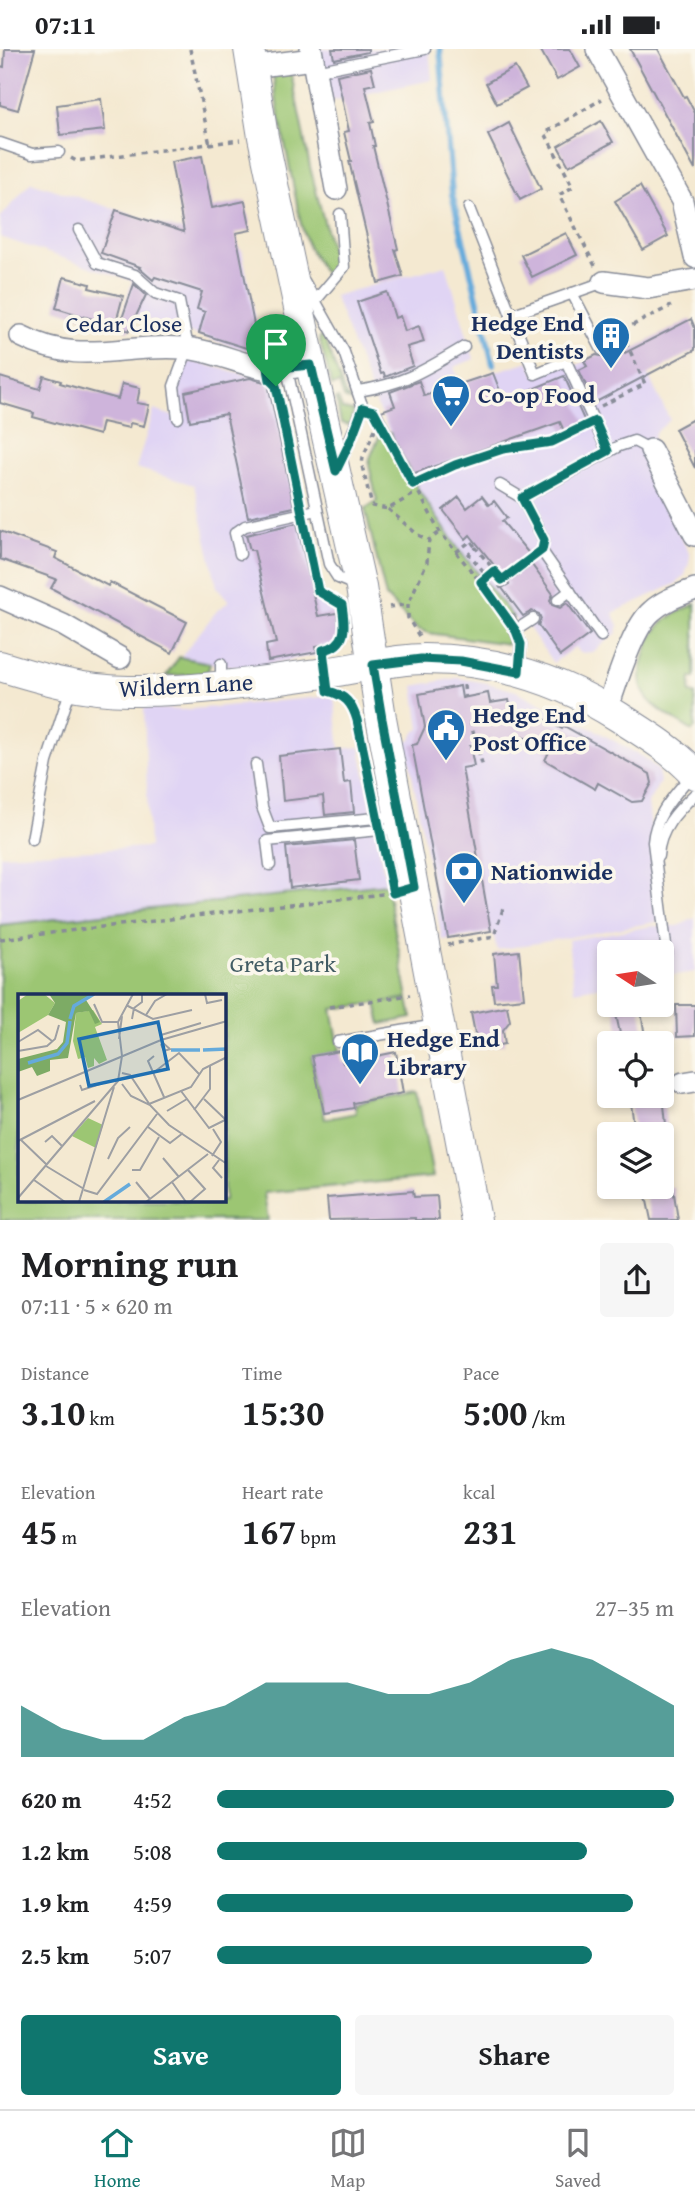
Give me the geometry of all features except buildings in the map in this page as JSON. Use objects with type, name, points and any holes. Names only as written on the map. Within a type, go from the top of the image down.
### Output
[{"type":"main road","points":[[251,58],[263,137],[288,255],[289,367],[336,471],[351,596],[373,665],[476,1220]]},
{"type":"main road","name":"Wildern Lane","points":[[0,666],[72,685],[127,691],[171,690],[221,675],[326,673],[421,659],[461,661],[555,682],[607,709],[655,740],[685,762],[694,780]]},
{"type":"street","points":[[597,49],[682,201],[695,257]]},
{"type":"street","points":[[251,58],[313,60],[336,189]]},
{"type":"street","points":[[604,282],[648,288],[695,280]]},
{"type":"street","name":"Cedar Close","points":[[21,336],[38,345],[63,352],[93,354],[147,346],[187,348],[289,367]]},
{"type":"street","points":[[651,450],[695,535]]},
{"type":"street","points":[[607,709],[637,630],[649,613],[664,602],[695,589]]},
{"type":"street","points":[[0,597],[63,625],[120,658]]},
{"type":"lane","points":[[313,60],[425,49]]},
{"type":"lane","points":[[0,143],[32,154],[59,152]]},
{"type":"lane","points":[[469,208],[536,374],[566,361],[608,451]]},
{"type":"lane","points":[[316,300],[344,267],[340,214]]},
{"type":"lane","points":[[79,230],[97,263],[135,275],[155,293],[179,300],[187,348],[174,386],[178,418]]},
{"type":"lane","points":[[288,255],[344,352],[363,408],[336,471]]},
{"type":"lane","points":[[511,315],[604,282]]},
{"type":"lane","points":[[572,293],[600,345]]},
{"type":"lane","points":[[358,391],[388,386],[409,378],[464,347]]},
{"type":"lane","points":[[289,367],[329,563],[351,596]]},
{"type":"lane","points":[[522,498],[608,451],[634,441],[651,450]]},
{"type":"lane","points":[[500,485],[522,498],[544,540]]},
{"type":"lane","points":[[240,554],[235,533],[245,526],[317,510]]},
{"type":"lane","points":[[544,554],[601,636]]},
{"type":"lane","points":[[558,600],[570,591]]},
{"type":"lane","points":[[510,619],[521,644],[519,672]]},
{"type":"lane","points":[[516,631],[533,619]]},
{"type":"lane","points":[[32,839],[47,762],[72,685]]},
{"type":"lane","points":[[256,764],[262,807],[271,828],[401,822]]},
{"type":"lane","points":[[665,940],[653,829],[664,809],[694,780]]},
{"type":"lane","points":[[657,870],[658,849],[664,832],[694,780]]},
{"type":"lane","points":[[270,865],[267,841],[401,822]]},
{"type":"lane","points":[[338,1042],[439,1024]]},
{"type":"path","points":[[190,49],[210,145]]},
{"type":"path","points":[[604,282],[559,195],[573,187],[545,132],[619,90]]},
{"type":"path","points":[[59,152],[76,160],[263,137]]},
{"type":"path","points":[[600,345],[621,331],[683,301]]},
{"type":"path","points":[[600,407],[645,384],[621,331]]},
{"type":"path","points":[[280,340],[265,353],[289,367]]},
{"type":"path","points":[[413,484],[455,465],[503,449],[552,442],[604,416],[594,396]]},
{"type":"path","points":[[363,408],[374,411],[379,419],[416,493],[440,532],[510,619]]},
{"type":"path","points":[[379,419],[363,457],[362,466],[372,506],[388,509],[418,535],[429,540]]},
{"type":"path","points":[[388,509],[416,493]]},
{"type":"path","points":[[421,659],[418,633],[408,618],[408,604],[427,562],[429,540],[440,532]]},
{"type":"path","points":[[456,552],[471,541],[502,580],[542,550],[544,540]]},
{"type":"path","points":[[476,548],[469,554],[484,572],[479,580]]},
{"type":"path","points":[[491,594],[544,554]]},
{"type":"path","points":[[313,565],[318,591],[351,596]]},
{"type":"path","points":[[479,580],[494,571]]},
{"type":"path","points":[[326,673],[328,691],[346,699],[353,706],[357,720]]},
{"type":"path","points":[[470,721],[483,767]]},
{"type":"path","points":[[0,939],[393,893],[414,887]]},
{"type":"path","points":[[425,949],[494,936],[503,909]]},
{"type":"path","points":[[329,1007],[412,995]]},
{"type":"shaded area","points":[[312,49],[429,49],[432,80],[322,103]]},
{"type":"shaded area","points":[[31,182],[242,250],[260,341],[247,351],[123,312],[132,281],[0,237],[0,218]]},
{"type":"shaded area","points":[[446,265],[474,359],[454,367],[460,383],[529,361],[535,375],[566,362],[570,369],[630,338],[670,420],[655,433],[646,470],[690,555],[689,563],[685,575],[677,583],[613,613],[619,625],[617,633],[593,652],[580,653],[575,647],[553,663],[527,625],[522,628],[459,550],[419,491],[379,411],[334,296]]},
{"type":"shaded area","points":[[190,361],[269,380],[275,386],[318,591],[341,605],[345,626],[342,638],[331,647],[322,649],[323,654],[247,668],[210,663],[208,671],[166,676],[215,613],[229,601],[217,587],[194,485],[136,468],[154,410],[179,418],[178,374]]},
{"type":"shaded area","points":[[457,678],[516,691],[595,730],[645,758],[658,770],[660,782],[648,803],[662,921],[497,950],[493,933],[442,940],[406,741],[411,740],[420,729],[414,686]]},
{"type":"shaded area","points":[[334,696],[340,749],[360,747],[386,884],[0,925],[0,855],[149,847],[144,708],[182,710]]},
{"type":"shaded area","points":[[695,918],[695,972],[674,975],[674,940],[597,940],[597,987],[574,991],[568,940],[652,926],[678,926]]},
{"type":"green space","points":[[290,68],[310,167],[335,264],[334,271],[329,276],[325,275],[308,246],[301,224],[277,104],[273,74]]},
{"type":"green space","points":[[321,336],[325,340],[346,396],[353,402],[344,398],[339,384],[332,386],[319,339]]},
{"type":"green space","points":[[338,398],[342,409],[354,411],[349,425],[341,423],[336,399]]},
{"type":"green space","points":[[390,433],[419,491],[459,550],[513,617],[504,625],[511,642],[508,644],[428,633],[416,628],[386,597],[365,509],[377,501],[369,465],[370,458],[379,437]]},
{"type":"green space","points":[[695,604],[695,678],[691,678],[690,693],[695,694],[695,727],[692,731],[652,704],[643,691],[641,671],[656,630],[673,615]]},
{"type":"green space","points":[[179,657],[210,663],[208,671],[204,674],[166,676]]},
{"type":"green space","name":"Greta Park","points":[[386,884],[408,998],[383,1002],[408,999],[412,1018],[381,1024],[376,1003],[332,1009],[340,1051],[312,1057],[325,1119],[356,1113],[355,1104],[417,1092],[433,1177],[264,1193],[268,1220],[0,1220],[0,925]]},
{"type":"waterway","points":[[440,49],[452,194],[493,364]]},
{"type":"place","name":"Hedge End Dentists","points":[[611,370]]},
{"type":"place","name":"Co-op Food","points":[[451,428]]},
{"type":"place","name":"Hedge End Post Office","points":[[446,762]]},
{"type":"place","name":"Nationwide","points":[[464,905]]},
{"type":"place","name":"Hedge End Library","points":[[360,1086]]},
{"type":"route","points":[[311,365],[336,471],[363,408],[374,411],[413,484],[455,465],[503,449],[552,442],[595,421],[608,451],[522,498],[544,540],[542,550],[502,580],[494,571],[481,582],[516,631],[521,644],[519,672],[461,661],[421,659],[373,665],[414,887],[393,893],[353,706],[338,694],[328,691],[323,650],[339,643],[346,627],[342,605],[318,591],[276,386],[270,380],[268,369],[311,365]]}]
